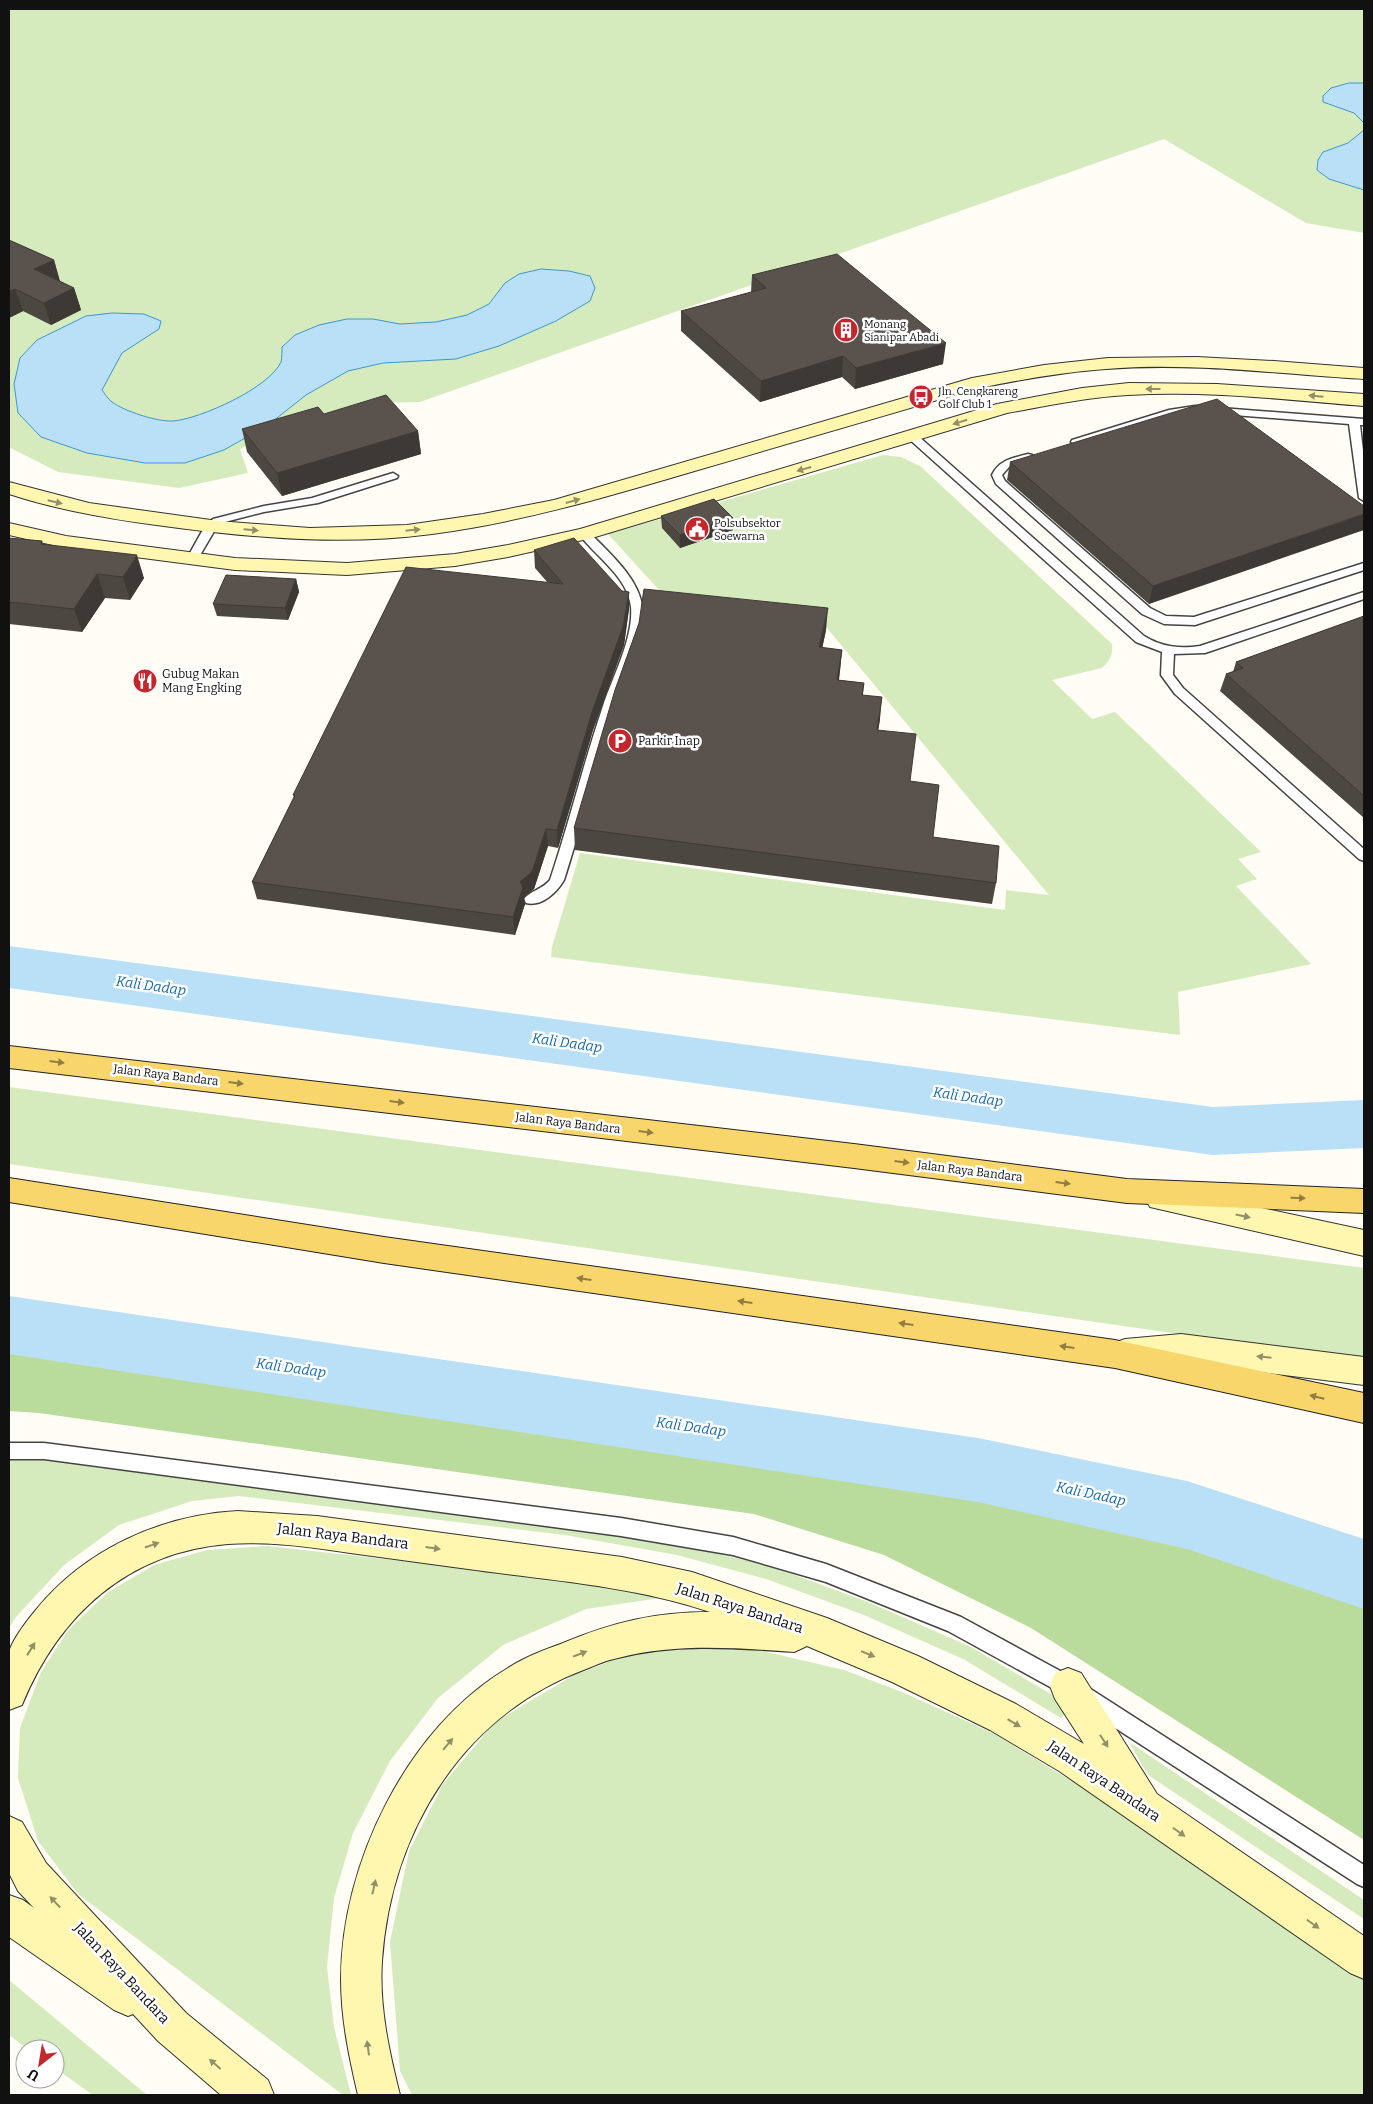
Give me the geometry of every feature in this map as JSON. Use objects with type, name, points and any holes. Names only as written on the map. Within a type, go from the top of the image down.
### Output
[{"type":"main road","name":"Jalan Raya Bandara","points":[[9,1057],[854,1156],[1127,1191],[1364,1201]]},
{"type":"main road","points":[[9,1190],[384,1250],[1115,1354],[1364,1408]]},
{"type":"street","points":[[9,488],[50,501],[90,509],[211,526],[305,533],[357,534],[447,526],[500,518],[558,505],[972,384],[1044,370],[1117,363],[1197,362],[1274,366],[1364,374]]},
{"type":"street","points":[[1117,363],[1127,389]]},
{"type":"street","points":[[1274,366],[1278,393]]},
{"type":"street","points":[[9,529],[66,542],[192,560],[289,567],[346,569],[455,560],[508,551],[585,534],[913,437],[1004,408],[1062,397],[1127,389],[1200,389],[1364,400]]},
{"type":"street","points":[[884,411],[913,437]]},
{"type":"street","name":"Jalan Raya Bandara","points":[[1127,1191],[1364,1243]]},
{"type":"street","points":[[1115,1354],[1181,1348],[1364,1371]]},
{"type":"street","name":"Jalan Raya Bandara","points":[[9,1692],[12,1681],[34,1643],[53,1616],[78,1590],[106,1568],[139,1549],[180,1536],[225,1528],[282,1528],[622,1574],[692,1589],[827,1636],[904,1669],[1004,1716],[1072,1758],[1364,1959]]},
{"type":"street","points":[[380,2095],[369,2056],[362,2009],[362,1961],[368,1912],[378,1868],[396,1824],[419,1781],[449,1742],[481,1710],[522,1680],[560,1661],[616,1640],[662,1631],[718,1629],[827,1636]]},
{"type":"street","points":[[1068,1686],[1148,1811]]},
{"type":"street","name":"Jalan Raya Bandara","points":[[9,1835],[32,1878],[172,2026],[252,2095]]},
{"type":"street","points":[[9,1914],[172,2026]]},
{"type":"lane","points":[[1063,446],[1183,410],[1209,409],[1359,422],[1364,498]]},
{"type":"lane","points":[[913,437],[1140,639],[1156,648],[1179,652],[1201,650],[1364,595]]},
{"type":"lane","points":[[1036,455],[1003,466],[998,472],[998,479],[1146,611],[1164,620],[1194,621],[1364,566]]},
{"type":"lane","points":[[192,560],[211,526],[225,518],[314,501],[393,476]]},
{"type":"lane","points":[[531,899],[543,895],[552,888],[557,880],[609,709],[636,628],[637,607],[630,590],[585,534]]},
{"type":"lane","points":[[48,552],[66,542]]},
{"type":"lane","points":[[1168,650],[1167,675],[1179,691],[1364,856]]},
{"type":"lane","points":[[9,1450],[44,1451],[611,1526],[733,1546],[826,1573],[954,1624],[1068,1686],[1364,1877]]},
{"type":"green space","points":[[9,9],[1364,9],[1364,233],[1306,223],[1164,139],[420,402],[371,403],[316,416],[240,449],[248,473],[179,488],[58,472],[9,447]]},
{"type":"green space","points":[[883,455],[901,457],[920,466],[1112,644],[1110,657],[1102,668],[1052,680],[1092,719],[1115,712],[1261,852],[1238,859],[1257,879],[1236,886],[1311,964],[1178,992],[1180,1035],[551,957],[552,947],[580,853],[1005,910],[1006,890],[1049,895],[827,628],[654,609],[660,591],[608,534]]},
{"type":"green space","points":[[9,1087],[1364,1268],[1364,1361],[9,1164]]},
{"type":"green space","points":[[9,1333],[978,1479],[1183,1522],[1364,1584],[1364,1840],[1031,1628],[884,1555],[754,1514],[39,1413],[9,1411]]},
{"type":"green space","points":[[43,1456],[678,1544],[773,1567],[868,1602],[971,1647],[1073,1707],[1061,1718],[965,1660],[864,1615],[766,1579],[677,1555],[565,1535],[239,1496],[192,1501],[119,1525],[64,1565],[16,1617],[9,1628],[9,1457]]},
{"type":"green space","points":[[268,1546],[613,1585],[667,1597],[586,1609],[503,1645],[438,1698],[390,1761],[353,1833],[334,1898],[327,1967],[334,2027],[351,2095],[343,2095],[78,1894],[38,1841],[18,1778],[20,1728],[41,1672],[69,1629],[107,1593],[154,1565],[207,1550]]},
{"type":"green space","points":[[710,1643],[753,1649],[844,1670],[902,1692],[995,1734],[1099,1798],[1364,1978],[1364,2095],[412,2095],[400,2071],[390,1942],[409,1851],[443,1784],[495,1722],[574,1675],[640,1650]]},
{"type":"green space","points":[[1129,1742],[1364,1900],[1364,1919],[1148,1775]]},
{"type":"green space","points":[[9,1980],[147,2095],[93,2095],[65,2075],[65,2039],[15,2039],[9,2035]]},
{"type":"water","points":[[1349,83],[1364,83],[1364,123],[1354,113],[1323,102],[1323,96],[1331,88]]},
{"type":"water","points":[[1364,130],[1364,190],[1329,179],[1317,170],[1318,160],[1323,152],[1348,143]]},
{"type":"water","points":[[541,269],[569,271],[590,276],[595,288],[590,301],[556,321],[499,346],[456,359],[383,363],[348,371],[306,395],[268,425],[224,450],[185,463],[145,463],[87,453],[41,437],[18,413],[14,384],[20,358],[37,340],[86,316],[112,313],[144,314],[161,321],[159,329],[122,353],[102,390],[111,401],[124,409],[150,418],[173,421],[200,415],[249,392],[274,372],[281,362],[282,347],[295,335],[319,325],[347,319],[373,319],[400,324],[436,322],[467,315],[489,304],[505,283],[519,274]]},
{"type":"building","points":[[9,240],[54,260],[34,269],[74,288],[44,303],[15,289],[9,292]]},
{"type":"building","points":[[837,254],[946,343],[856,368],[843,356],[761,381],[681,311],[766,288],[752,275]]},
{"type":"building","points":[[386,395],[418,431],[277,473],[242,429],[318,407],[324,414]]},
{"type":"building","points":[[1217,399],[1364,506],[1364,514],[1153,586],[1010,462]]},
{"type":"building","points":[[714,499],[733,518],[680,535],[661,516]]},
{"type":"building","points":[[9,538],[42,541],[41,544],[137,555],[123,577],[97,574],[74,609],[9,602]]},
{"type":"building","points":[[574,538],[622,591],[629,592],[623,627],[592,712],[557,830],[546,829],[532,872],[520,882],[523,887],[513,917],[252,882],[406,567],[563,584],[534,550]]},
{"type":"building","points":[[226,575],[296,579],[285,608],[213,604]]},
{"type":"building","points":[[644,589],[828,608],[819,647],[842,650],[837,680],[864,683],[862,695],[882,697],[877,730],[916,734],[910,781],[939,785],[933,837],[999,846],[996,883],[574,828],[615,690],[639,623]]},
{"type":"building","points":[[1364,616],[1364,796],[1226,674],[1243,668],[1236,662]]},
{"type":"waterway","name":"Kali Dadap","points":[[9,967],[1213,1131],[1364,1124]]},
{"type":"waterway","name":"Kali Dadap","points":[[9,1325],[978,1470],[1187,1515],[1364,1574]]},
{"type":"place","name":"Monang Sianipar Abadi","points":[[846,330]]},
{"type":"place","name":"Jln. Cengkareng Golf Club 1","points":[[921,397]]},
{"type":"place","name":"Polsubsektor Soewarna","points":[[697,529]]},
{"type":"place","name":"Gubug Makan Mang Engking","points":[[145,681]]},
{"type":"place","name":"Parkir Inap","points":[[620,741]]}]
